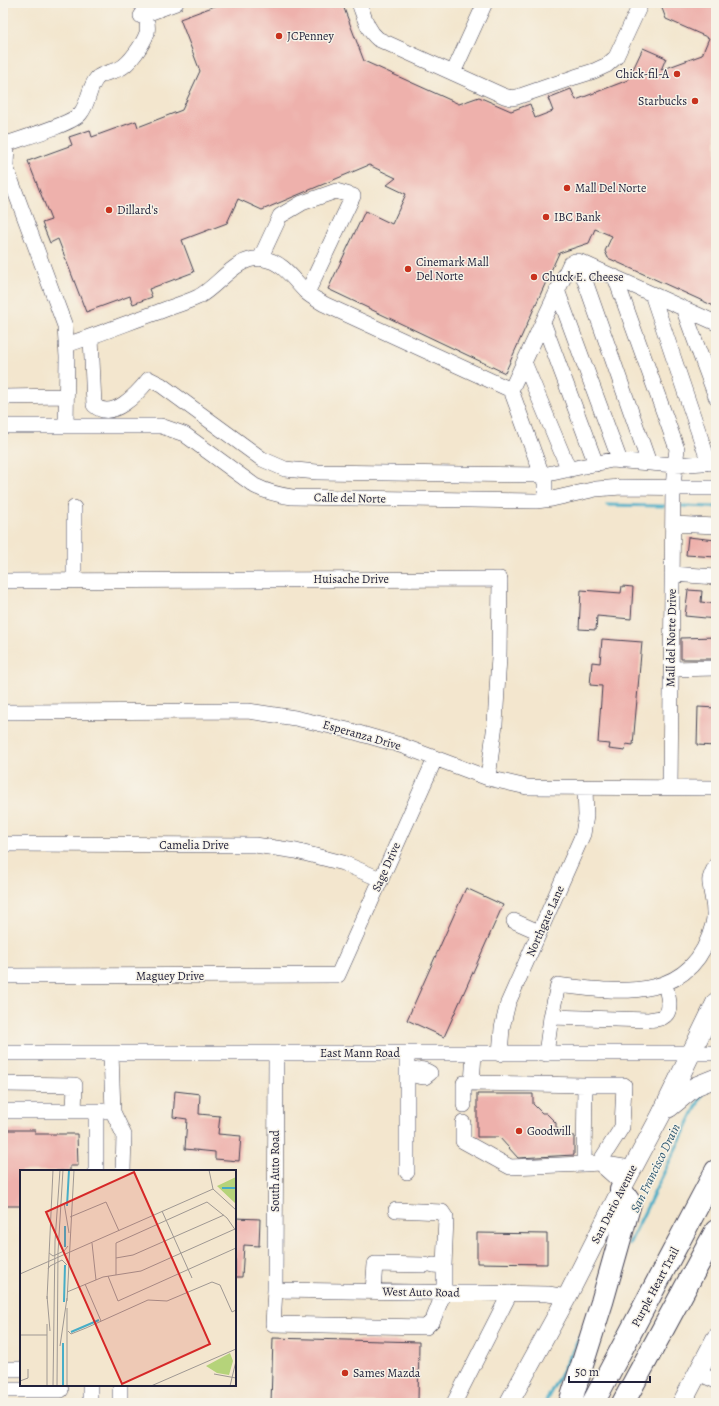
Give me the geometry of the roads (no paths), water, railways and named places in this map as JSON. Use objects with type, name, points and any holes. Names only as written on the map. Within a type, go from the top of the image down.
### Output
[{"type":"highway","name":"Purple Heart Trail","points":[[594,1403],[716,1171]]},
{"type":"highway","points":[[570,1403],[604,1295],[630,1203],[624,1181]]},
{"type":"highway","points":[[623,1403],[716,1231]]},
{"type":"main road","name":"San Dario Avenue","points":[[509,1403],[567,1297],[624,1181],[661,1115],[716,1002]]},
{"type":"main road","points":[[661,1115],[696,1086],[716,1078]]},
{"type":"main road","points":[[682,1403],[716,1338]]},
{"type":"street","points":[[66,425],[66,326],[6,167],[5,144],[67,122],[79,115],[84,108],[97,78],[121,68],[129,62],[147,32],[143,11],[176,3]]},
{"type":"street","points":[[359,3],[372,34],[378,39],[511,98],[594,71],[607,65],[616,56],[641,3]]},
{"type":"street","points":[[453,73],[485,3]]},
{"type":"street","points":[[260,258],[280,216],[302,203],[336,191],[353,196],[307,293]]},
{"type":"street","points":[[66,345],[198,297],[242,263],[260,258],[272,261],[279,265],[307,293],[324,304],[511,390]]},
{"type":"street","points":[[578,261],[649,463]]},
{"type":"street","points":[[545,500],[545,483],[511,390],[570,264],[578,261],[716,323]]},
{"type":"street","name":"Mall del Norte Drive","points":[[614,277],[677,449],[673,488],[670,788]]},
{"type":"street","points":[[557,290],[620,461]]},
{"type":"street","points":[[91,337],[94,405],[98,409],[104,411],[111,410],[124,404],[138,392],[149,379],[161,385],[262,459],[285,469],[317,472],[542,475],[612,460],[675,465],[712,462],[652,294]]},
{"type":"street","points":[[683,308],[716,397]]},
{"type":"street","points":[[543,322],[596,464]]},
{"type":"street","points":[[524,362],[569,470]]},
{"type":"street","points":[[3,397],[66,396]]},
{"type":"street","name":"Calle del Norte","points":[[3,426],[161,426],[184,434],[255,486],[277,495],[362,498],[545,500],[596,489],[621,486],[716,488]]},
{"type":"street","points":[[232,469],[250,450]]},
{"type":"street","points":[[362,473],[362,498]]},
{"type":"street","points":[[473,500],[474,474]]},
{"type":"street","points":[[74,508],[74,580]]},
{"type":"street","points":[[673,524],[716,526]]},
{"type":"street","points":[[672,574],[716,577]]},
{"type":"street","name":"Huisache Drive","points":[[3,581],[500,579],[499,657],[495,724],[488,778]]},
{"type":"street","points":[[671,669],[716,668]]},
{"type":"street","name":"Esperanza Drive","points":[[3,712],[248,711],[295,718],[348,730],[400,745],[488,778],[527,787],[716,788]]},
{"type":"street","name":"Sage Drive","points":[[338,975],[435,759]]},
{"type":"street","name":"Northgate Lane","points":[[500,1054],[502,1028],[508,1003],[583,834],[586,816],[586,788]]},
{"type":"street","name":"Camelia Drive","points":[[3,844],[255,845],[296,851],[335,861],[380,879]]},
{"type":"street","points":[[546,1054],[551,1017],[558,985],[598,990],[622,991],[658,987],[677,979],[694,965],[704,949],[716,913],[709,880],[716,865]]},
{"type":"street","points":[[514,921],[539,932]]},
{"type":"street","name":"Maguey Drive","points":[[3,976],[338,975]]},
{"type":"street","points":[[551,1017],[648,1020],[663,1017],[668,1014],[670,1006],[665,984]]},
{"type":"street","name":"East Mann Road","points":[[3,1053],[716,1053]]},
{"type":"street","points":[[111,1053],[113,1112],[124,1135],[123,1170]]},
{"type":"street","name":"South Auto Road","points":[[276,1053],[275,1290],[273,1324],[426,1327],[433,1320],[444,1292]]},
{"type":"street","points":[[407,1054],[410,1072],[407,1172]]},
{"type":"street","points":[[410,1072],[418,1076],[425,1077],[430,1073],[438,1073],[438,1054]]},
{"type":"street","points":[[472,1083],[474,1054]]},
{"type":"street","points":[[464,1105],[464,1083],[624,1085],[622,1127],[591,1163]]},
{"type":"street","points":[[3,1084],[75,1085],[74,1111]]},
{"type":"street","points":[[585,1085],[591,1163]]},
{"type":"street","points":[[3,1111],[113,1112]]},
{"type":"street","points":[[96,1111],[96,1170]]},
{"type":"street","points":[[463,1123],[463,1141],[510,1168],[591,1163],[624,1167],[624,1181]]},
{"type":"street","points":[[396,1210],[442,1212],[446,1218],[434,1265],[444,1292]]},
{"type":"street","points":[[372,1291],[375,1264],[434,1265]]},
{"type":"street","name":"West Auto Road","points":[[275,1290],[510,1293],[548,1294],[567,1297]]},
{"type":"street","points":[[454,1403],[510,1293]]},
{"type":"street","points":[[3,1369],[20,1369]]},
{"type":"street","points":[[698,1373],[716,1381]]},
{"type":"street","points":[[90,1386],[90,1403]]},
{"type":"street","points":[[120,1386],[120,1403]]},
{"type":"street","points":[[3,1390],[61,1393]]},
{"type":"waterway","points":[[607,505],[664,506]]},
{"type":"waterway","points":[[682,506],[716,507]]},
{"type":"waterway","name":"San Francisco Drain","points":[[629,1244],[702,1095]]},
{"type":"waterway","name":"San Francisco Drain","points":[[545,1403],[580,1337]]},
{"type":"place","name":"JCPenney","points":[[279,36]]},
{"type":"place","name":"Chick-fil-A","points":[[677,74]]},
{"type":"place","name":"Starbucks","points":[[695,101]]},
{"type":"place","name":"Mall Del Norte","points":[[567,188]]},
{"type":"place","name":"Dillard's","points":[[109,210]]},
{"type":"place","name":"IBC Bank","points":[[546,217]]},
{"type":"place","name":"Cinemark Mall Del Norte","points":[[408,269]]},
{"type":"place","name":"Chuck E. Cheese","points":[[534,277]]},
{"type":"place","name":"Goodwill","points":[[519,1131]]},
{"type":"place","name":"Sames Mazda","points":[[345,1373]]}]
